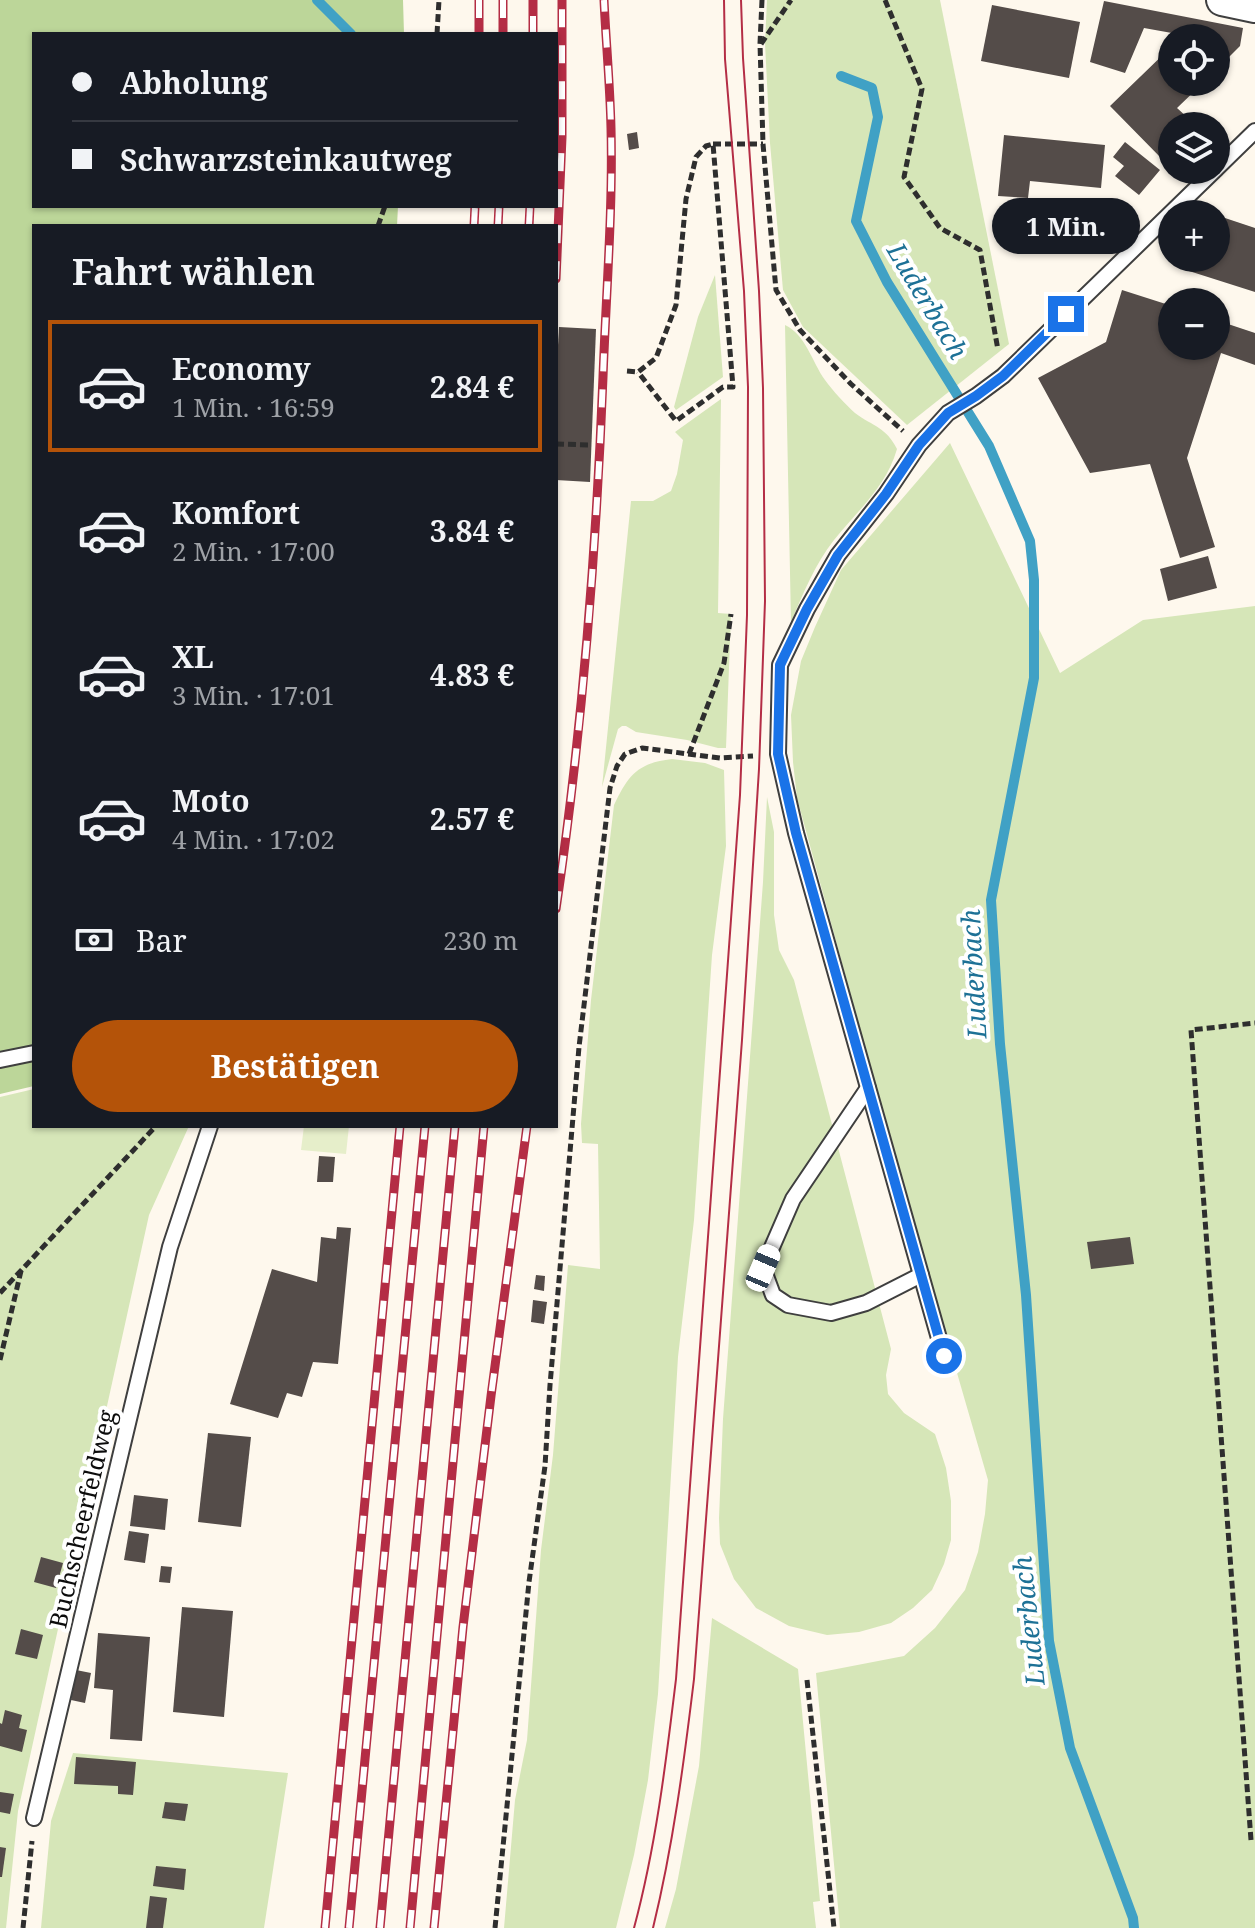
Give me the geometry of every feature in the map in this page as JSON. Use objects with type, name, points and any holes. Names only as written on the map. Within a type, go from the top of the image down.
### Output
[{"type":"street","points":[[1222,0],[1255,7]]},
{"type":"lane","points":[[1230,155],[1255,131]]},
{"type":"lane","points":[[944,1356],[796,833],[778,754],[780,665],[838,555],[886,494],[919,445],[948,413],[1003,376],[1200,184]]},
{"type":"lane","points":[[0,1060],[32,1053]]},
{"type":"lane","points":[[868,1088],[793,1199],[763,1268],[773,1295],[788,1305],[831,1313],[866,1303],[921,1275]]},
{"type":"lane","name":"Buchscheerfeldweg","points":[[34,1818],[170,1247],[209,1128]]},
{"type":"path","points":[[437,32],[439,0]]},
{"type":"path","points":[[762,0],[763,144],[776,290],[800,330],[851,384],[919,445]]},
{"type":"path","points":[[760,44],[791,0]]},
{"type":"path","points":[[885,0],[922,89],[904,177],[940,228],[980,250],[1003,376]]},
{"type":"path","points":[[627,371],[638,372],[656,358],[676,305],[686,199],[696,157],[706,146],[713,144],[763,144]]},
{"type":"path","points":[[638,372],[676,421],[723,387],[733,387],[713,144]]},
{"type":"path","points":[[574,445],[575,434]]},
{"type":"path","points":[[558,444],[592,445]]},
{"type":"path","points":[[688,754],[724,663],[731,614]]},
{"type":"path","points":[[495,1928],[529,1582],[545,1466],[579,1047],[610,788],[617,766],[625,754],[642,748],[720,758],[778,754]]},
{"type":"path","points":[[1251,1840],[1191,1030],[1255,1023]]},
{"type":"path","points":[[1,1291],[154,1128]]},
{"type":"path","points":[[0,1360],[21,1270]]},
{"type":"path","points":[[807,1680],[834,1928]]},
{"type":"path","points":[[23,1928],[34,1818]]},
{"type":"green space","points":[[0,0],[403,0],[404,32],[32,32],[32,208],[398,208],[397,224],[32,224],[32,1086],[0,1094]]},
{"type":"green space","points":[[767,0],[940,0],[1009,344],[907,425],[803,327],[783,290],[770,143],[765,43]]},
{"type":"green space","points":[[715,275],[723,377],[676,410],[674,407],[698,317]]},
{"type":"green space","points":[[785,325],[798,335],[839,397],[855,413],[884,432],[897,449],[879,487],[821,559],[791,622]]},
{"type":"green space","points":[[721,399],[718,613],[731,614],[726,748],[636,732],[622,726],[618,729],[602,787],[631,501],[653,501],[671,491],[683,440],[675,432]]},
{"type":"green space","points":[[950,443],[1060,673],[1143,620],[1255,606],[1255,1928],[840,1928],[816,1673],[904,1656],[935,1628],[965,1590],[978,1552],[988,1480],[900,1176],[797,798],[791,715],[801,661],[841,570]]},
{"type":"green space","points":[[672,759],[705,763],[724,770],[726,846],[712,955],[694,1220],[678,1357],[658,1694],[648,1780],[616,1928],[504,1928],[515,1800],[527,1740],[568,1265],[600,1269],[598,1144],[582,1143],[581,1124],[591,1000],[614,805],[635,773],[650,764]]},
{"type":"green space","points":[[767,797],[774,832],[774,915],[779,950],[794,980],[891,1349],[886,1375],[888,1394],[904,1413],[935,1434],[946,1468],[951,1501],[951,1540],[932,1590],[891,1623],[859,1632],[827,1635],[789,1626],[756,1608],[734,1579],[720,1544],[723,1419]]},
{"type":"green space","points":[[32,1089],[32,1128],[188,1128],[149,1215],[18,1811],[6,1928],[0,1928],[0,1097]]},
{"type":"green space","points":[[304,1128],[349,1128],[346,1154],[301,1150]]},
{"type":"green space","points":[[712,1618],[798,1669],[820,1901],[813,1902],[816,1928],[665,1928],[676,1889],[699,1766]]},
{"type":"green space","points":[[73,1753],[288,1773],[264,1928],[41,1928],[51,1821]]},
{"type":"building","points":[[1104,1],[1222,24],[1158,24],[1158,31],[1144,28],[1125,73],[1090,62]]},
{"type":"building","points":[[992,5],[1080,22],[1069,78],[981,61]]},
{"type":"building","points":[[1230,25],[1243,28],[1240,46],[1230,56]]},
{"type":"building","points":[[1158,60],[1158,96],[1189,96],[1177,108],[1181,112],[1158,112],[1158,155],[1110,106]]},
{"type":"building","points":[[637,132],[639,148],[629,150],[627,134]]},
{"type":"building","points":[[1004,135],[1105,145],[1101,188],[1030,181],[1028,198],[998,196]]},
{"type":"building","points":[[1125,142],[1158,168],[1158,172],[1139,195],[1115,176],[1124,166],[1113,157]]},
{"type":"building","points":[[1230,220],[1255,228],[1255,292],[1192,272],[1230,272]]},
{"type":"building","points":[[1122,290],[1158,302],[1158,360],[1219,360],[1187,458],[1215,547],[1180,558],[1150,464],[1090,473],[1038,378],[1106,342]]},
{"type":"building","points":[[1230,325],[1255,333],[1255,365],[1230,356]]},
{"type":"building","points":[[559,327],[596,329],[590,482],[558,480]]},
{"type":"building","points":[[1208,556],[1217,588],[1168,601],[1160,569]]},
{"type":"building","points":[[319,1156],[335,1157],[333,1182],[317,1182]]},
{"type":"building","points":[[337,1227],[351,1228],[338,1364],[313,1362],[302,1397],[287,1393],[278,1418],[230,1404],[272,1269],[317,1282],[321,1237],[336,1239]]},
{"type":"building","points":[[1130,1237],[1134,1264],[1091,1269],[1087,1242]]},
{"type":"building","points":[[536,1275],[545,1276],[544,1291],[534,1289]]},
{"type":"building","points":[[533,1300],[547,1302],[544,1324],[531,1322]]},
{"type":"building","points":[[208,1433],[251,1437],[241,1527],[198,1522]]},
{"type":"building","points":[[134,1495],[168,1499],[165,1530],[130,1526]]},
{"type":"building","points":[[129,1531],[149,1534],[145,1563],[124,1560]]},
{"type":"building","points":[[41,1557],[63,1563],[56,1588],[34,1582]]},
{"type":"building","points":[[161,1566],[172,1567],[170,1583],[159,1582]]},
{"type":"building","points":[[182,1607],[233,1611],[224,1717],[173,1712]]},
{"type":"building","points":[[21,1629],[43,1635],[37,1659],[15,1654]]},
{"type":"building","points":[[98,1633],[150,1637],[142,1741],[110,1739],[113,1690],[94,1688]]},
{"type":"building","points":[[76,1670],[91,1673],[85,1703],[71,1700]]},
{"type":"building","points":[[5,1710],[22,1715],[19,1728],[27,1730],[22,1752],[0,1746],[0,1723]]},
{"type":"building","points":[[76,1757],[136,1762],[133,1795],[118,1794],[118,1786],[74,1784]]},
{"type":"building","points":[[0,1792],[14,1794],[10,1814],[0,1812]]},
{"type":"building","points":[[165,1802],[188,1804],[185,1821],[162,1818]]},
{"type":"building","points":[[0,1847],[6,1848],[2,1877],[0,1877]]},
{"type":"building","points":[[156,1866],[186,1869],[184,1890],[153,1886]]},
{"type":"building","points":[[150,1896],[167,1898],[163,1928],[146,1928]]},
{"type":"waterway","name":"Luderbach","points":[[317,0],[349,32]]},
{"type":"waterway","name":"Luderbach","points":[[841,76],[872,88],[878,117],[856,221],[887,282],[989,446],[1030,541],[1034,580],[1034,678],[991,900],[1000,1044],[1026,1295],[1049,1641],[1070,1748],[1133,1918],[1134,1928]]},
{"type":"tram line","points":[[634,1928],[654,1835],[676,1679],[740,795],[747,615],[748,387],[744,291],[725,59],[724,0]]},
{"type":"tram line","points":[[653,1928],[672,1835],[694,1679],[759,769],[765,601],[763,388],[741,0]]},
{"type":"railway","points":[[479,0],[479,32]]},
{"type":"railway","points":[[503,0],[503,32]]},
{"type":"railway","points":[[533,0],[533,32]]},
{"type":"railway","points":[[558,232],[562,0]]},
{"type":"railway","points":[[558,894],[580,710],[600,444],[611,159],[604,0]]},
{"type":"railway","points":[[474,224],[475,208]]},
{"type":"railway","points":[[498,224],[499,208]]},
{"type":"railway","points":[[529,224],[530,208]]},
{"type":"railway","points":[[325,1928],[400,1128]]},
{"type":"railway","points":[[349,1928],[425,1128]]},
{"type":"railway","points":[[380,1928],[455,1128]]},
{"type":"railway","points":[[410,1928],[484,1128]]},
{"type":"railway","points":[[434,1928],[463,1627],[527,1128]]},
{"type":"route","points":[[944,1356],[796,833],[778,754],[780,665],[838,555],[886,494],[919,445],[948,413],[1003,376],[1066,314]]}]
